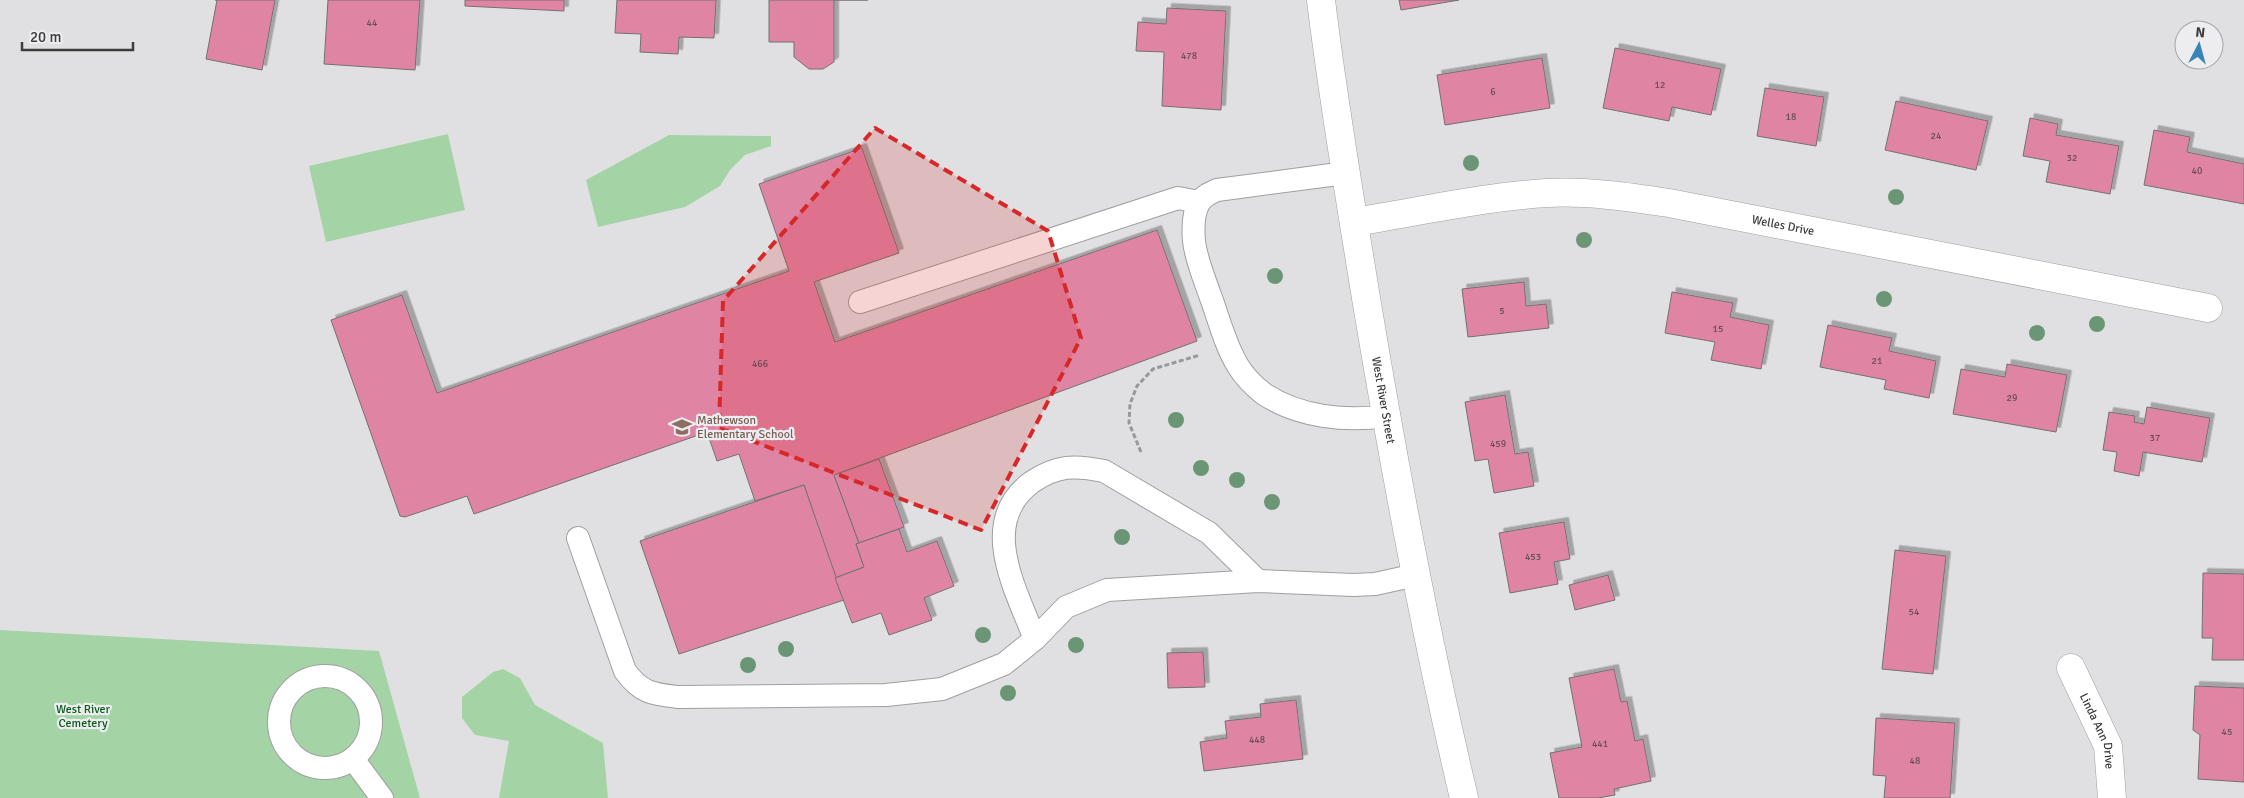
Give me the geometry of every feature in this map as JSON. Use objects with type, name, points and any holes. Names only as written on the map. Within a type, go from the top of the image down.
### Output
[{"type":"street","name":"West River Street","points":[[1321,0],[1332,86],[1386,416],[1416,575],[1464,798]]},
{"type":"street","name":"Welles Drive","points":[[1354,222],[1484,200],[1548,193],[1607,194],[1669,203],[2208,308]]},
{"type":"street","name":"Linda Ann Drive","points":[[2071,668],[2108,746],[2112,798]]},
{"type":"lane","points":[[1346,173],[1217,190],[1207,194],[1199,202],[1194,224],[1197,257],[1232,355],[1239,369],[1264,394],[1280,402],[1316,414],[1352,420],[1386,416]]},
{"type":"lane","points":[[860,302],[1178,198],[1199,202]]},
{"type":"lane","points":[[1035,639],[1009,570],[1004,547],[1006,515],[1013,500],[1025,487],[1043,474],[1062,467],[1086,467],[1104,471],[1209,533],[1258,581]]},
{"type":"lane","points":[[578,538],[625,671],[634,684],[646,692],[678,697],[886,695],[942,689],[1004,664],[1035,639],[1066,607],[1108,590],[1258,581],[1353,585],[1375,584],[1416,575]]},
{"type":"lane","points":[[318,676],[334,676],[348,681],[360,691],[368,703],[372,718],[370,734],[364,748],[353,759],[339,766],[324,768],[309,765],[295,757],[285,745],[280,731],[281,708],[292,689],[304,680],[318,676]]},
{"type":"lane","points":[[353,759],[382,798]]},
{"type":"path","points":[[1141,452],[1129,423],[1130,404],[1137,386],[1153,370],[1201,354]]},
{"type":"highlighted area","points":[[875,128],[1048,231],[1081,338],[981,530],[719,428],[723,301]]},
{"type":"green space","points":[[448,134],[465,210],[326,242],[309,166]]},
{"type":"green space","points":[[669,135],[771,136],[771,146],[745,155],[730,170],[720,186],[685,207],[598,227],[586,180]]},
{"type":"green space","name":"West River Cemetery","points":[[0,630],[379,651],[420,798],[0,798]]},
{"type":"green space","points":[[503,669],[520,678],[535,705],[603,743],[608,798],[499,798],[509,741],[475,735],[462,718],[462,697],[493,672]]},
{"type":"building","points":[[217,0],[275,0],[262,70],[206,59]]},
{"type":"building","points":[[328,0],[420,0],[415,70],[324,64]]},
{"type":"building","points":[[465,0],[564,0],[564,11],[465,6]]},
{"type":"building","points":[[617,0],[716,0],[714,38],[679,37],[678,54],[640,52],[641,34],[615,33]]},
{"type":"building","points":[[769,0],[834,0],[834,62],[823,69],[809,69],[794,57],[794,42],[769,42]]},
{"type":"building","points":[[1399,0],[1459,0],[1401,10]]},
{"type":"building","points":[[1167,8],[1226,11],[1221,110],[1162,106],[1164,52],[1136,51],[1138,22],[1166,24]]},
{"type":"building","points":[[1615,48],[1721,69],[1711,115],[1672,107],[1669,121],[1603,108]]},
{"type":"building","points":[[1542,58],[1550,108],[1445,125],[1437,75]]},
{"type":"building","points":[[1765,88],[1824,97],[1816,146],[1757,136]]},
{"type":"building","points":[[1896,101],[1988,121],[1976,170],[1885,150]]},
{"type":"building","points":[[2030,118],[2058,124],[2056,135],[2119,146],[2110,194],[2046,182],[2050,161],[2023,156]]},
{"type":"building","points":[[2154,130],[2190,137],[2187,152],[2244,164],[2244,204],[2144,185]]},
{"type":"building","points":[[862,148],[899,253],[814,282],[835,342],[1157,230],[1197,341],[834,475],[859,543],[856,544],[864,567],[835,578],[804,485],[755,501],[739,454],[717,461],[707,432],[474,514],[467,496],[405,517],[400,516],[331,320],[402,295],[437,393],[789,271],[759,184]]},
{"type":"building","points":[[1524,282],[1526,306],[1546,304],[1549,328],[1468,337],[1462,289]]},
{"type":"building","points":[[1672,292],[1733,303],[1730,317],[1769,325],[1761,369],[1711,360],[1715,342],[1665,333]]},
{"type":"building","points":[[1828,325],[1892,338],[1889,351],[1936,361],[1929,398],[1884,389],[1886,380],[1820,367]]},
{"type":"building","points":[[2007,364],[2067,375],[2056,432],[1953,414],[1961,369],[2005,377]]},
{"type":"building","points":[[1505,395],[1515,454],[1528,452],[1534,486],[1494,493],[1488,459],[1475,461],[1465,402]]},
{"type":"building","points":[[2147,407],[2210,418],[2202,462],[2143,452],[2139,476],[2114,471],[2117,452],[2103,450],[2109,412],[2135,416],[2134,422],[2144,424]]},
{"type":"building","points":[[879,459],[904,527],[859,543],[834,475]]},
{"type":"building","points":[[804,485],[844,600],[679,654],[640,541]]},
{"type":"building","points":[[1564,522],[1570,559],[1554,562],[1558,584],[1510,593],[1499,533]]},
{"type":"building","points":[[899,529],[907,552],[937,541],[954,586],[924,598],[932,620],[889,635],[881,613],[852,623],[835,578],[864,567],[856,544]]},
{"type":"building","points":[[1895,550],[1946,556],[1933,674],[1882,669]]},
{"type":"building","points":[[2203,573],[2244,574],[2244,660],[2212,660],[2213,638],[2202,638]]},
{"type":"building","points":[[1608,575],[1615,600],[1575,610],[1569,585]]},
{"type":"building","points":[[1203,652],[1205,687],[1168,688],[1167,653]]},
{"type":"building","points":[[1614,669],[1621,702],[1627,701],[1635,741],[1643,739],[1651,781],[1614,789],[1615,795],[1598,798],[1559,798],[1550,753],[1582,747],[1569,678]]},
{"type":"building","points":[[2195,686],[2244,688],[2244,782],[2198,779],[2200,735],[2193,730]]},
{"type":"building","points":[[1296,700],[1303,759],[1204,771],[1200,742],[1227,738],[1225,721],[1261,717],[1260,704]]},
{"type":"building","points":[[1876,718],[1955,723],[1950,798],[1884,798],[1886,776],[1873,775]]},
{"type":"place","name":"Mathewson Elementary School","points":[[682,427]]}]
